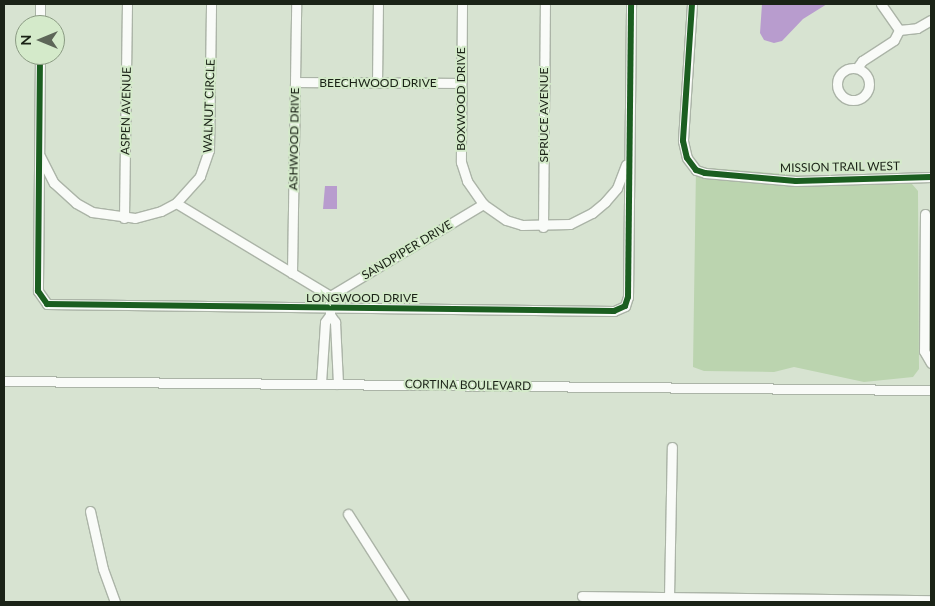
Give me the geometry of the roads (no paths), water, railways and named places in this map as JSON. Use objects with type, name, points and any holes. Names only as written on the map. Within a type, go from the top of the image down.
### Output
[{"type":"street","name":"ASPEN AVENUE","points":[[124,218],[127,4]]},
{"type":"street","name":"WALNUT CIRCLE","points":[[38,148],[46,172],[69,198],[92,212],[124,218],[146,217],[176,203],[200,176],[209,150],[211,4]]},
{"type":"street","name":"ASHWOOD DRIVE","points":[[292,273],[296,4]]},
{"type":"street","points":[[377,83],[378,4]]},
{"type":"street","name":"BOXWOOD DRIVE","points":[[462,4],[461,162],[467,181],[483,204],[513,223],[543,227],[570,224],[597,209],[622,178],[630,149]]},
{"type":"street","name":"SPRUCE AVENUE","points":[[543,227],[545,4]]},
{"type":"street","name":"LONGWOOD DRIVE","points":[[40,65],[38,291],[47,304],[330,312],[622,309],[628,297],[631,4]]},
{"type":"street","name":"MISSION TRAIL WEST","points":[[692,4],[683,141],[691,165],[705,173],[796,181],[931,177]]},
{"type":"street","points":[[880,4],[899,30]]},
{"type":"street","points":[[899,30],[917,28],[931,20]]},
{"type":"street","points":[[857,68],[862,61],[894,40],[899,30]]},
{"type":"street","name":"BEECHWOOD DRIVE","points":[[295,82],[461,83]]},
{"type":"street","points":[[176,203],[330,296],[330,312],[325,322],[321,383]]},
{"type":"street","name":"SANDPIPER DRIVE","points":[[330,296],[483,204]]},
{"type":"street","points":[[925,214],[924,350],[931,363]]},
{"type":"street","points":[[330,312],[335,322],[338,384]]},
{"type":"street","name":"CORTINA BOULEVARD","points":[[4,381],[931,390]]},
{"type":"street","points":[[669,597],[672,447]]},
{"type":"street","points":[[90,511],[103,568],[114,602]]},
{"type":"street","points":[[348,514],[404,602]]},
{"type":"street","points":[[582,596],[931,600]]}]
